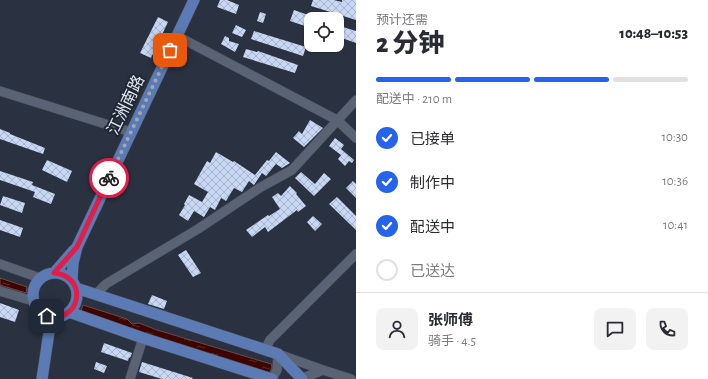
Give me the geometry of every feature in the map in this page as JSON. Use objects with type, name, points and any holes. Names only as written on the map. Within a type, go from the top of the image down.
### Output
[{"type":"main road","name":"江洲南路","points":[[77,247],[194,0]]},
{"type":"main road","points":[[54,273],[77,247]]},
{"type":"main road","points":[[47,379],[54,334],[65,314],[76,301],[73,263],[77,247]]},
{"type":"main road","points":[[272,379],[65,314],[52,317],[43,314],[35,306],[33,301],[34,286],[40,278],[49,273],[64,275],[74,284],[96,294],[278,354],[302,379]]},
{"type":"main road","points":[[42,379],[49,332],[43,314]]},
{"type":"street","points":[[177,36],[337,120],[356,138]]},
{"type":"street","points":[[0,91],[131,132]]},
{"type":"street","points":[[96,294],[106,284],[198,229],[261,187],[292,170],[356,100]]},
{"type":"street","points":[[265,350],[270,340],[356,254]]},
{"type":"street","points":[[0,264],[40,278]]},
{"type":"street","points":[[0,291],[33,301]]},
{"type":"street","points":[[130,379],[143,338]]},
{"type":"street","points":[[272,379],[277,370],[278,354],[351,379]]},
{"type":"street","points":[[302,379],[323,370]]},
{"type":"water","points":[[0,278],[27,287],[26,293],[0,285]]},
{"type":"water","points":[[83,305],[127,319],[132,324],[139,323],[157,330],[271,364],[272,367],[268,373],[163,340],[81,311]]},
{"type":"building","points":[[220,0],[227,0],[239,5],[236,14],[217,7]]},
{"type":"building","points":[[313,0],[334,0],[342,2],[342,0],[356,0],[356,20],[344,16],[344,12],[330,12],[311,6]]},
{"type":"building","points":[[294,10],[304,14],[304,26],[290,21]]},
{"type":"building","points":[[260,12],[266,14],[263,23],[257,21]]},
{"type":"building","points":[[158,17],[168,22],[151,58],[140,53]]},
{"type":"building","points":[[236,25],[246,30],[242,37],[232,33]]},
{"type":"building","points":[[344,27],[356,31],[356,43],[344,39]]},
{"type":"building","points":[[254,31],[304,46],[304,52],[303,56],[251,39]]},
{"type":"building","points":[[225,36],[229,38],[229,41],[239,44],[235,52],[221,44]]},
{"type":"building","points":[[246,49],[258,51],[298,65],[295,73],[243,57]]},
{"type":"building","points":[[310,120],[323,128],[304,147],[293,138],[299,131],[302,134]]},
{"type":"building","points":[[0,129],[45,148],[43,154],[0,139]]},
{"type":"building","points":[[335,138],[344,145],[341,149],[354,160],[352,163],[349,161],[345,166],[338,159],[341,155],[329,146]]},
{"type":"building","points":[[216,152],[233,162],[234,161],[255,175],[267,160],[269,161],[276,152],[290,163],[282,168],[276,164],[266,176],[262,173],[254,185],[249,181],[242,192],[234,188],[226,201],[221,198],[215,210],[210,207],[204,217],[194,211],[188,221],[179,215],[189,195],[202,202],[208,192],[194,184],[207,161],[210,163]]},
{"type":"building","points":[[47,160],[72,171],[67,182],[42,170]]},
{"type":"building","points":[[0,171],[33,182],[32,185],[55,194],[51,204],[33,197],[35,192],[0,180]]},
{"type":"building","points":[[301,172],[315,184],[324,173],[331,179],[314,196],[295,178]]},
{"type":"building","points":[[353,181],[356,184],[356,198],[346,188]]},
{"type":"building","points":[[290,186],[306,206],[298,212],[297,210],[268,232],[265,227],[252,237],[246,230],[268,215],[269,216],[280,209],[272,197],[278,193],[281,196]]},
{"type":"building","points":[[3,196],[25,203],[22,213],[0,205]]},
{"type":"building","points":[[337,197],[356,216],[356,230],[329,204]]},
{"type":"building","points":[[313,216],[322,224],[315,231],[307,222]]},
{"type":"building","points":[[0,220],[23,228],[20,237],[0,230]]},
{"type":"building","points":[[186,250],[201,273],[193,277],[178,255]]},
{"type":"building","points":[[152,295],[167,301],[164,309],[148,304]]},
{"type":"building","points":[[0,303],[19,310],[15,322],[0,317]]},
{"type":"building","points":[[104,343],[132,353],[130,358],[129,357],[128,361],[101,352]]},
{"type":"building","points":[[96,362],[107,366],[104,373],[94,369]]},
{"type":"building","points":[[142,362],[193,378],[162,379],[139,372]]},
{"type":"way so far","points":[[109,178],[170,50]]},
{"type":"route","points":[[47,316],[56,317],[65,315],[75,305],[77,292],[74,284],[68,277],[59,273],[54,273],[77,247],[109,178]]}]
